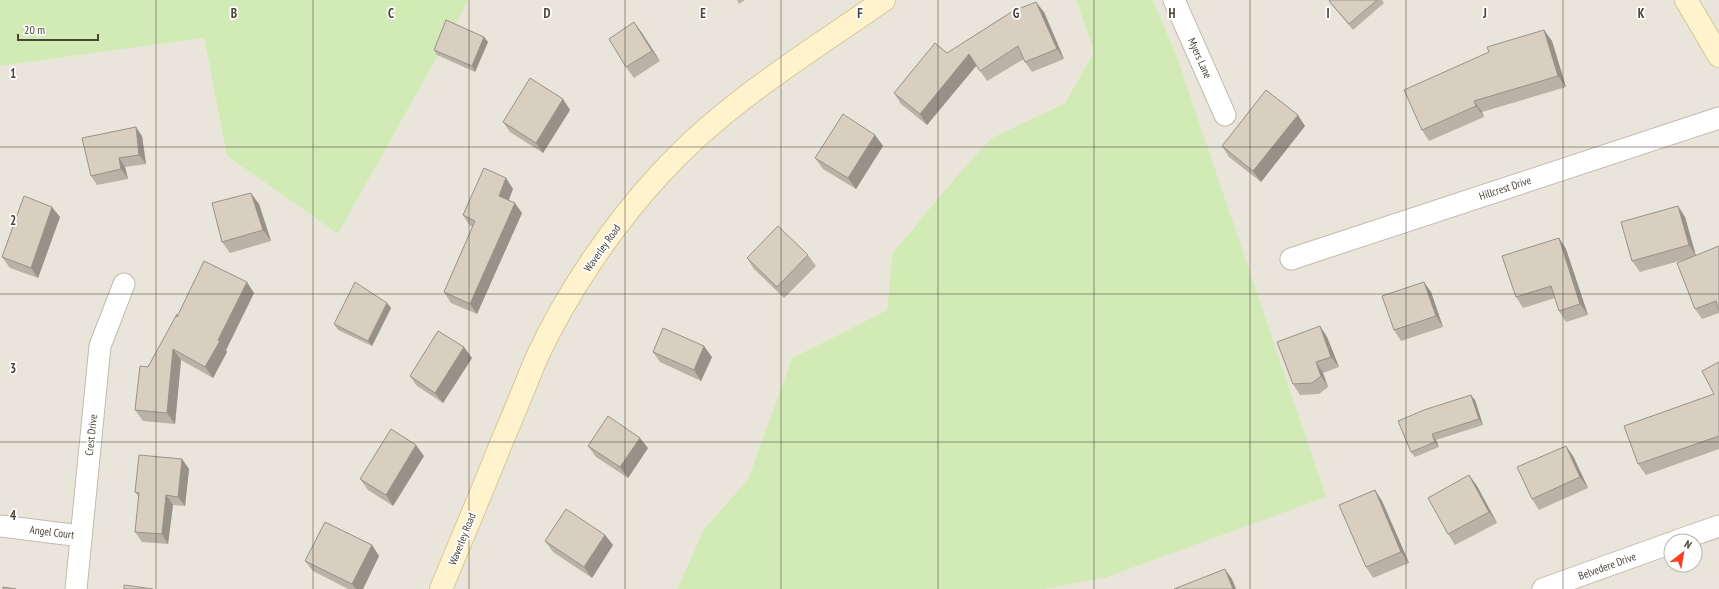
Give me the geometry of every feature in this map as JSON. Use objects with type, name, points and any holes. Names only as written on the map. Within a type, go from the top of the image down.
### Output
[{"type":"main road","name":"Waverley Road","points":[[441,589],[538,356],[570,297],[594,259],[631,207],[662,171],[699,135],[745,97],[884,0]]},
{"type":"main road","points":[[1686,0],[1719,56]]},
{"type":"street","name":"Myers Lane","points":[[1174,0],[1225,115]]},
{"type":"street","name":"Hillcrest Drive","points":[[1291,259],[1719,118]]},
{"type":"street","name":"Crest Drive","points":[[76,589],[80,536],[100,346],[124,284]]},
{"type":"street","name":"Angel Court","points":[[0,526],[80,536]]},
{"type":"street","points":[[1699,533],[1719,526]]},
{"type":"street","name":"Belvedere Drive","points":[[1543,589],[1663,546]]},
{"type":"shaded area","points":[[469,0],[1076,0],[1094,52],[1065,103],[992,139],[961,171],[892,254],[887,310],[792,358],[748,479],[704,529],[677,589],[0,589],[0,66],[204,38],[227,156],[338,234]]},
{"type":"shaded area","points":[[1153,0],[1719,0],[1719,589],[1045,589],[1104,578],[1177,57]]},
{"type":"green space","points":[[0,0],[469,0],[338,234],[227,156],[204,38],[0,66]]},
{"type":"green space","points":[[1076,0],[1153,0],[1177,57],[1326,497],[1104,578],[1045,589],[677,589],[704,529],[748,479],[792,358],[887,310],[892,254],[961,171],[992,138],[1065,103],[1094,52]]},
{"type":"building","points":[[1377,0],[1349,24],[1329,1]]},
{"type":"building","points":[[1036,2],[1057,49],[1025,62],[1018,46],[980,71],[969,54],[920,114],[894,93],[935,43],[947,53],[1013,11]]},
{"type":"building","points":[[446,20],[484,37],[472,66],[434,50]]},
{"type":"building","points":[[634,22],[652,51],[626,67],[609,39]]},
{"type":"building","points":[[1544,30],[1558,76],[1474,101],[1476,106],[1422,130],[1404,90],[1489,52],[1487,47]]},
{"type":"building","points":[[530,78],[563,99],[536,143],[503,122]]},
{"type":"building","points":[[1266,90],[1298,115],[1253,171],[1222,146]]},
{"type":"building","points":[[843,114],[875,135],[848,178],[815,158]]},
{"type":"building","points":[[136,127],[139,155],[119,158],[121,169],[91,176],[82,138]]},
{"type":"building","points":[[484,168],[506,178],[499,196],[515,203],[470,304],[444,292],[475,221],[463,215]]},
{"type":"building","points":[[251,193],[263,230],[222,242],[212,203]]},
{"type":"building","points":[[24,196],[52,207],[31,268],[2,257]]},
{"type":"building","points":[[1678,206],[1689,245],[1632,261],[1621,222]]},
{"type":"building","points":[[778,226],[808,255],[777,287],[747,258]]},
{"type":"building","points":[[1559,238],[1580,304],[1559,311],[1551,286],[1516,297],[1502,256]]},
{"type":"building","points":[[1719,246],[1719,311],[1716,301],[1695,309],[1677,263]]},
{"type":"building","points":[[204,261],[247,282],[218,340],[220,341],[205,367],[173,349],[167,413],[135,410],[140,366],[148,367],[177,314],[177,317]]},
{"type":"building","points":[[355,282],[387,303],[368,341],[334,324]]},
{"type":"building","points":[[1424,282],[1436,316],[1394,330],[1382,296]]},
{"type":"building","points":[[1320,326],[1331,357],[1316,362],[1321,376],[1312,383],[1293,384],[1277,342]]},
{"type":"building","points":[[663,328],[704,346],[694,370],[653,352]]},
{"type":"building","points":[[438,331],[464,347],[435,393],[410,376]]},
{"type":"building","points":[[1719,362],[1719,436],[1638,464],[1624,426],[1714,394],[1702,371]]},
{"type":"building","points":[[1471,395],[1479,419],[1432,434],[1435,442],[1411,452],[1398,421],[1424,410]]},
{"type":"building","points":[[608,416],[640,438],[620,467],[588,446]]},
{"type":"building","points":[[391,429],[416,445],[386,495],[360,479]]},
{"type":"building","points":[[1566,446],[1580,477],[1532,499],[1517,467]]},
{"type":"building","points":[[139,455],[182,459],[178,497],[166,495],[162,534],[135,532],[139,493],[135,492]]},
{"type":"building","points":[[1469,475],[1489,512],[1448,534],[1428,498]]},
{"type":"building","points":[[1375,490],[1401,552],[1366,567],[1339,505]]},
{"type":"building","points":[[566,509],[605,535],[584,567],[545,541]]},
{"type":"building","points":[[325,522],[372,545],[352,584],[305,561]]},
{"type":"building","points":[[1225,569],[1233,589],[1174,589]]},
{"type":"building","points":[[124,585],[153,589],[124,589]]},
{"type":"building","points":[[3,587],[16,589],[3,589]]}]
